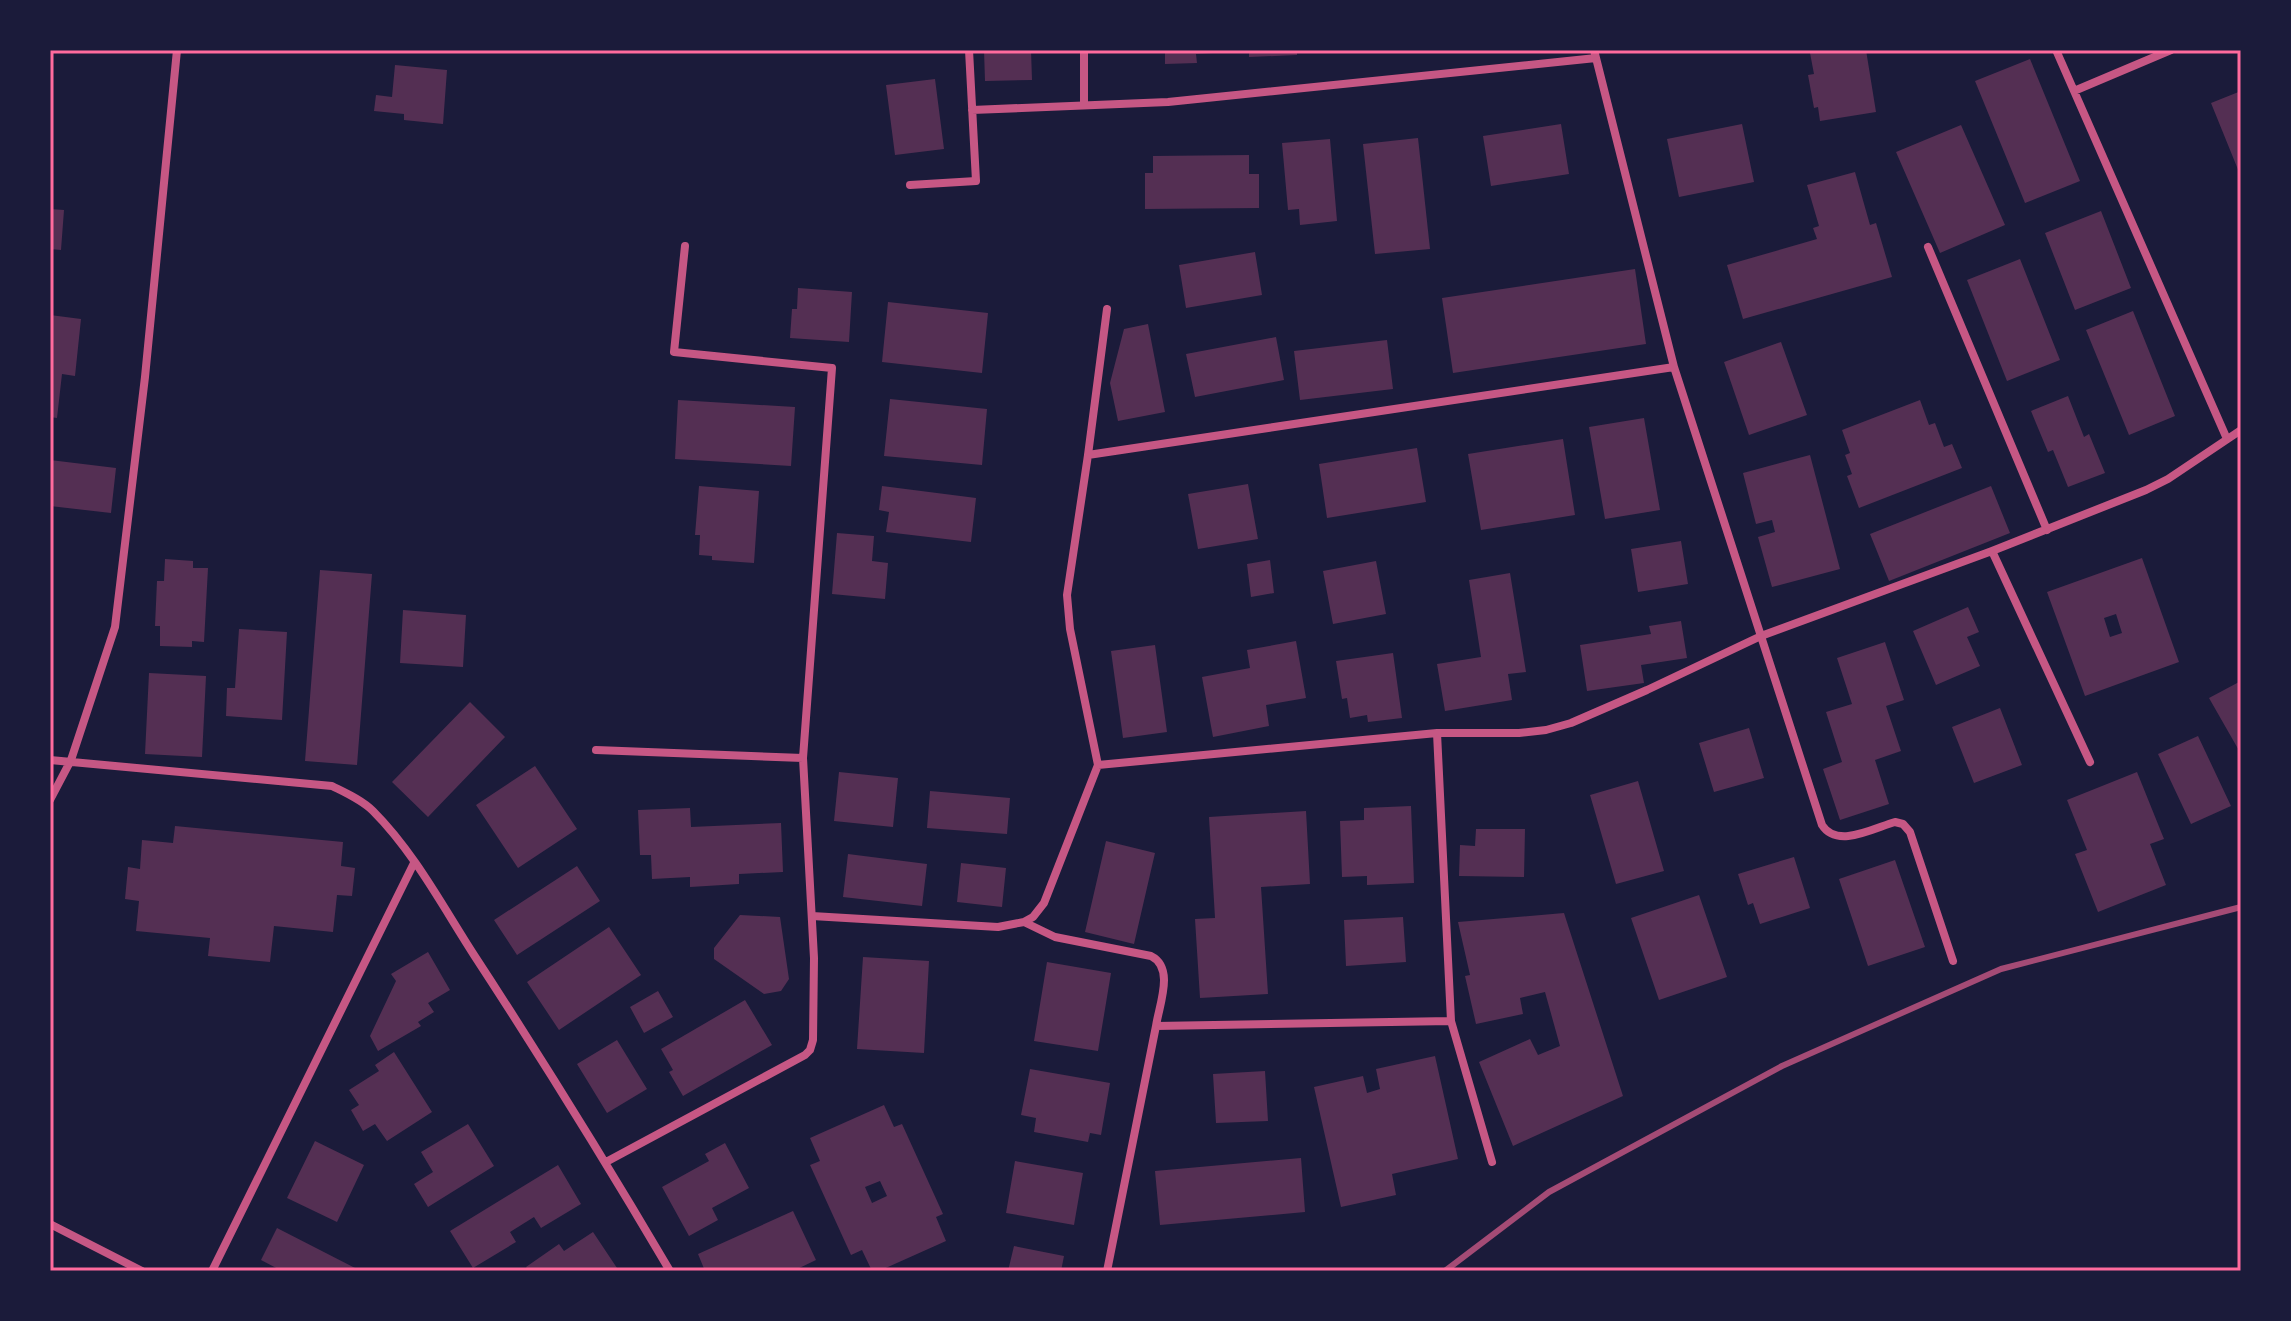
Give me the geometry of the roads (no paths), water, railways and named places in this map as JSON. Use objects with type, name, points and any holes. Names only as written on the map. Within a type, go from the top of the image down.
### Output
[{"type":"street","points":[[50,800],[71,760],[115,627],[145,377],[177,50]]},
{"type":"street","points":[[910,185],[976,181],[969,50]]},
{"type":"street","points":[[1084,50],[1084,104]]},
{"type":"street","points":[[2056,50],[2227,439]]},
{"type":"street","points":[[2074,91],[2171,50]]},
{"type":"street","points":[[972,110],[1168,102],[1595,54],[1674,367],[1822,825],[1834,836],[1844,837],[1895,822],[1903,824],[1910,832],[1953,961]]},
{"type":"street","points":[[606,1162],[805,1055],[813,1040],[814,958],[803,758],[832,368],[674,352],[685,246]]},
{"type":"street","points":[[1928,247],[2047,530]]},
{"type":"street","points":[[812,916],[998,927],[1024,922],[1033,917],[1044,903],[1098,765],[1070,629],[1067,595],[1107,309]]},
{"type":"street","points":[[1088,455],[1674,367]]},
{"type":"street","points":[[1098,765],[1437,733],[1519,733],[1571,723],[1761,636],[1992,551],[2158,485],[2241,430]]},
{"type":"street","points":[[1992,551],[2090,762]]},
{"type":"street","points":[[1437,733],[1451,1021],[1492,1162]]},
{"type":"street","points":[[596,750],[803,758]]},
{"type":"street","points":[[50,760],[332,786],[372,809],[414,863],[606,1162],[670,1271]]},
{"type":"street","points":[[212,1271],[414,863]]},
{"type":"street","points":[[1024,922],[1055,937],[1157,958],[1165,974],[1107,1271]]},
{"type":"street","points":[[1156,1026],[1451,1021]]},
{"type":"street","points":[[50,1224],[142,1271]]},
{"type":"railway","points":[[1445,1271],[1549,1192],[1782,1066],[2001,969],[2241,907]]}]
